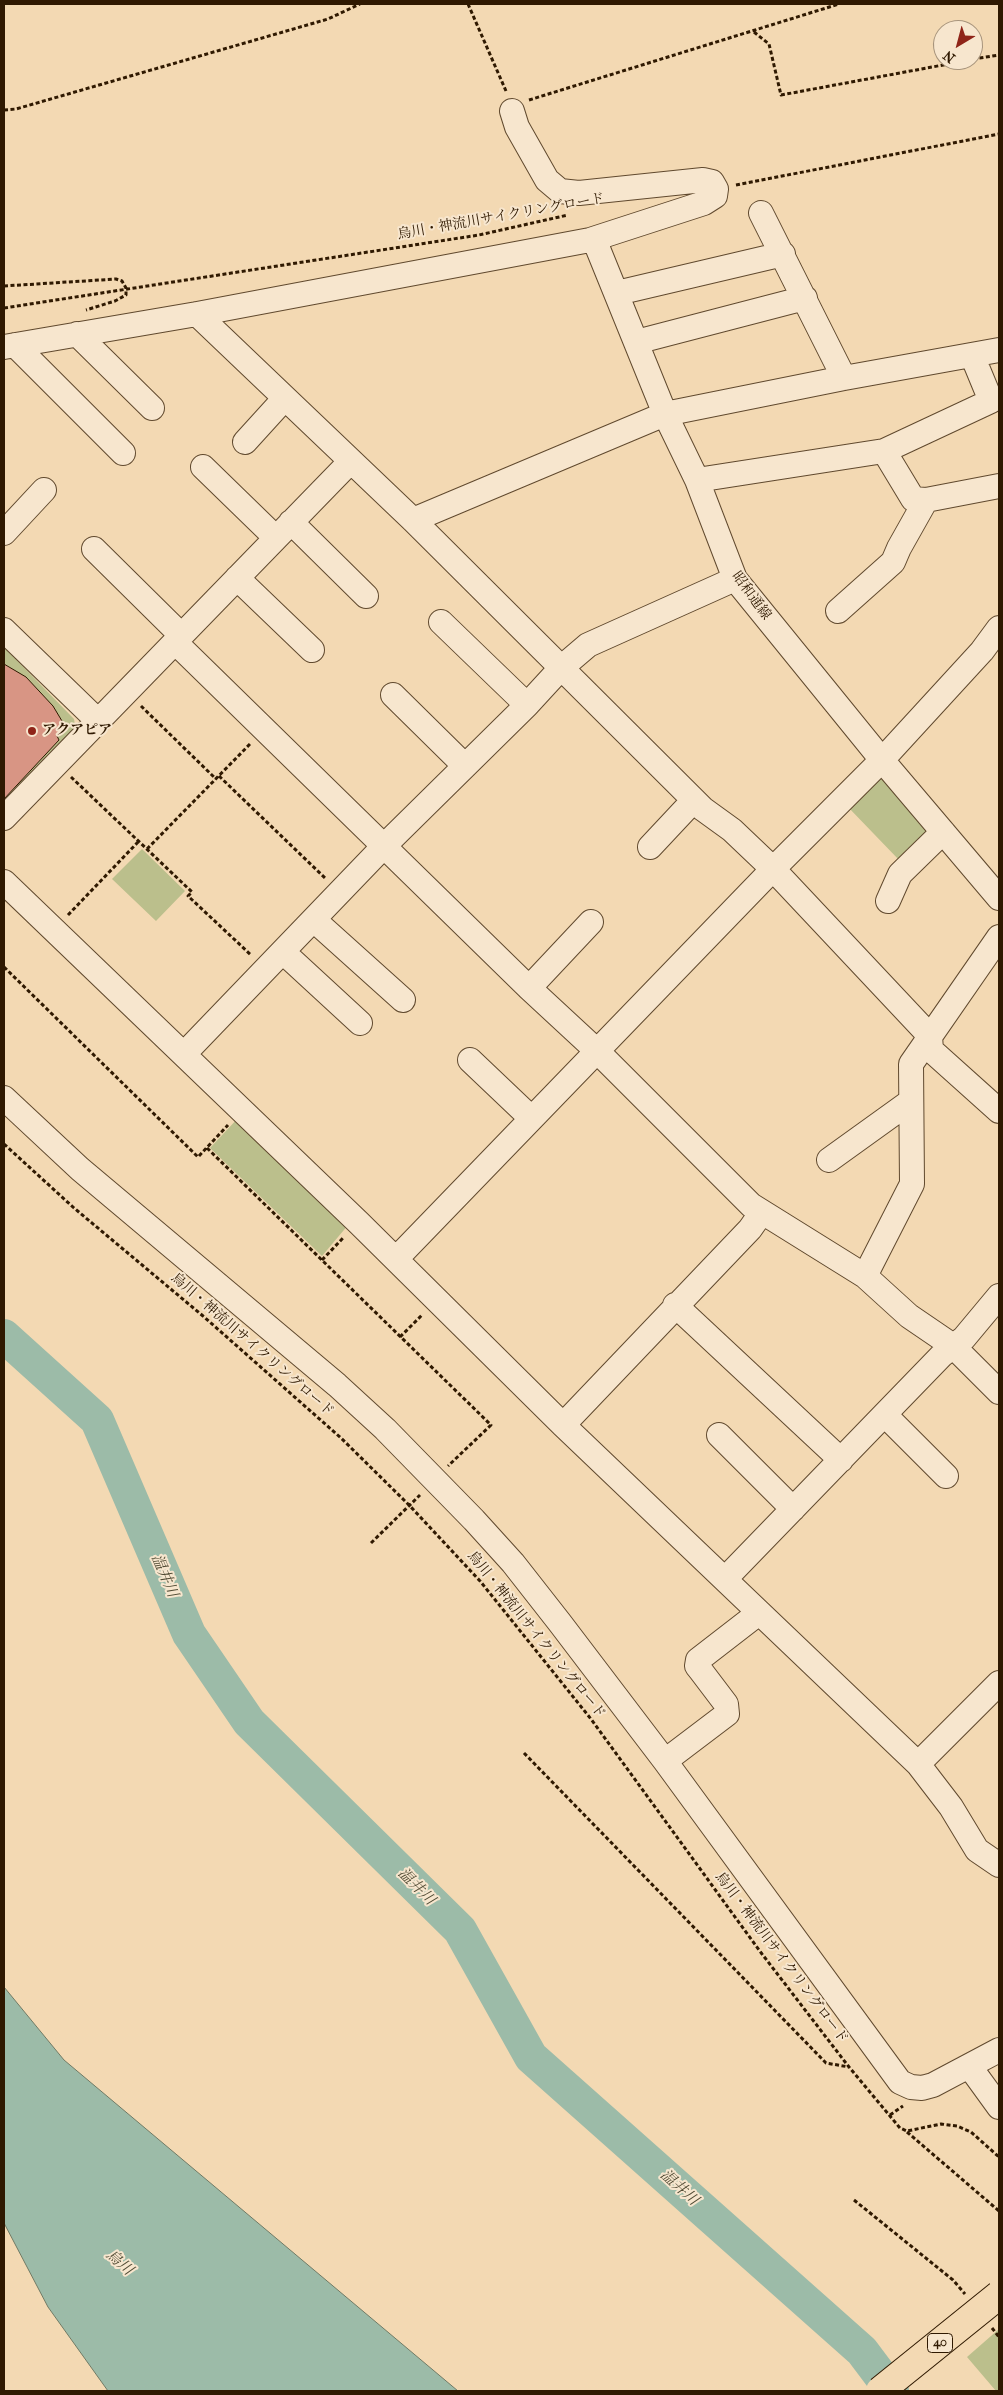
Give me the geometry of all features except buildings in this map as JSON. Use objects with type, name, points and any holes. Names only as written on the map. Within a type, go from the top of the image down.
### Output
[{"type":"main road","name":"40","points":[[880,2391],[999,2295]]},
{"type":"street","points":[[123,453],[9,346],[78,323],[197,314],[594,239],[704,203],[715,196],[716,189],[712,182],[702,180],[579,194],[560,191],[547,180],[517,127],[512,111]]},
{"type":"street","points":[[761,213],[844,378]]},
{"type":"street","name":"昭和通線","points":[[594,239],[665,414],[696,480],[735,578],[882,760],[999,898]]},
{"type":"street","points":[[617,293],[782,254]]},
{"type":"street","points":[[636,342],[805,298]]},
{"type":"street","points":[[197,314],[350,462],[413,520],[694,800],[732,830],[773,869],[930,1036],[931,1050],[999,1112]]},
{"type":"street","points":[[78,323],[152,408]]},
{"type":"street","points":[[413,520],[665,414],[844,378],[999,350]]},
{"type":"street","points":[[696,480],[884,451],[991,401],[972,355]]},
{"type":"street","points":[[245,442],[285,398]]},
{"type":"street","points":[[884,451],[912,499],[926,500],[999,486]]},
{"type":"street","points":[[4,818],[350,462]]},
{"type":"street","points":[[202,467],[366,596]]},
{"type":"street","points":[[4,533],[44,490]]},
{"type":"street","points":[[838,611],[893,562],[926,500]]},
{"type":"street","points":[[94,549],[178,638],[384,846],[528,988],[597,1051],[751,1205],[865,1276],[909,1316],[953,1346],[999,1392]]},
{"type":"street","points":[[237,578],[312,650]]},
{"type":"street","points":[[184,1054],[384,846],[527,705],[561,668],[588,645],[735,578]]},
{"type":"street","points":[[441,622],[527,705]]},
{"type":"street","points":[[396,1259],[773,869],[882,760],[982,650],[999,628]]},
{"type":"street","points":[[4,630],[98,721]]},
{"type":"street","points":[[393,695],[465,766]]},
{"type":"street","points":[[650,847],[694,800]]},
{"type":"street","points":[[888,901],[900,874],[943,832]]},
{"type":"street","points":[[4,882],[359,1222],[563,1425],[918,1764],[951,1807],[977,1850],[999,1865]]},
{"type":"street","points":[[314,920],[403,1000]]},
{"type":"street","points":[[528,988],[591,922]]},
{"type":"street","points":[[865,1276],[912,1184],[911,1064],[999,937]]},
{"type":"street","points":[[283,952],[360,1023]]},
{"type":"street","points":[[470,1060],[531,1118]]},
{"type":"street","points":[[4,1098],[80,1169],[337,1385],[436,1479],[513,1563],[665,1761],[900,2082],[911,2088],[922,2088],[970,2067],[999,2050]]},
{"type":"street","points":[[829,1160],[911,1101]]},
{"type":"street","points":[[563,1425],[750,1229],[762,1212]]},
{"type":"street","points":[[725,1579],[953,1346],[964,1338],[999,1296]]},
{"type":"street","points":[[676,1305],[841,1460]]},
{"type":"street","points":[[885,1415],[946,1476]]},
{"type":"street","points":[[719,1435],[793,1509]]},
{"type":"street","points":[[665,1761],[727,1714],[726,1704],[701,1672],[698,1660],[751,1619],[757,1612]]},
{"type":"street","points":[[918,1764],[999,1683]]},
{"type":"street","points":[[970,2067],[999,2107]]},
{"type":"path","points":[[4,110],[16,109],[328,19],[360,4]]},
{"type":"path","points":[[468,4],[512,111],[520,103],[753,32],[837,4]]},
{"type":"path","points":[[753,32],[769,44],[781,95],[933,67]]},
{"type":"path","points":[[983,57],[999,54]]},
{"type":"path","points":[[716,189],[999,134]]},
{"type":"path","name":"烏川・神流川サイクリングロード","points":[[4,308],[479,235],[572,214]]},
{"type":"path","points":[[4,286],[116,279],[122,282],[126,288],[126,294],[78,323]]},
{"type":"path","points":[[126,692],[216,779]]},
{"type":"path","points":[[147,849],[255,740]]},
{"type":"path","points":[[57,763],[192,892],[188,896],[266,970]]},
{"type":"path","points":[[219,776],[340,892]]},
{"type":"path","points":[[54,930],[139,842]]},
{"type":"path","points":[[4,967],[198,1157],[242,1110]]},
{"type":"path","name":"烏川・神流川サイクリングロード","points":[[4,1144],[74,1208],[203,1316],[297,1399],[410,1505],[480,1581],[591,1719],[762,1954],[849,2067],[900,2128],[907,2131],[999,2211]]},
{"type":"path","points":[[207,1148],[491,1425],[442,1472]]},
{"type":"path","points":[[322,1260],[359,1222]]},
{"type":"path","points":[[400,1337],[437,1299]]},
{"type":"path","points":[[371,1542],[413,1502]]},
{"type":"path","points":[[524,1753],[826,2063],[849,2067]]},
{"type":"path","points":[[890,2115],[904,2104]]},
{"type":"path","points":[[907,2131],[941,2124],[957,2126],[971,2132],[999,2157]]},
{"type":"path","points":[[854,2200],[953,2280],[970,2301]]},
{"type":"path","points":[[988,2323],[999,2337]]},
{"type":"green space","name":"アクアピア","points":[[4,647],[74,719],[76,732],[4,805]]},
{"type":"green space","points":[[882,773],[931,832],[900,861],[847,806]]},
{"type":"green space","points":[[142,849],[185,891],[156,921],[112,879]]},
{"type":"green space","points":[[239,1117],[349,1224],[322,1256],[210,1148]]},
{"type":"green space","points":[[999,2329],[999,2391],[996,2391],[967,2357]]},
{"type":"water","name":"烏川","points":[[4,1987],[64,2060],[458,2391],[108,2391],[48,2307],[4,2223]]},
{"type":"waterway","name":"温井川","points":[[4,1336],[97,1420],[189,1634],[249,1722],[460,1930],[531,2057],[862,2351],[892,2391]]},
{"type":"place","name":"アクアピア","points":[[32,731]]}]
